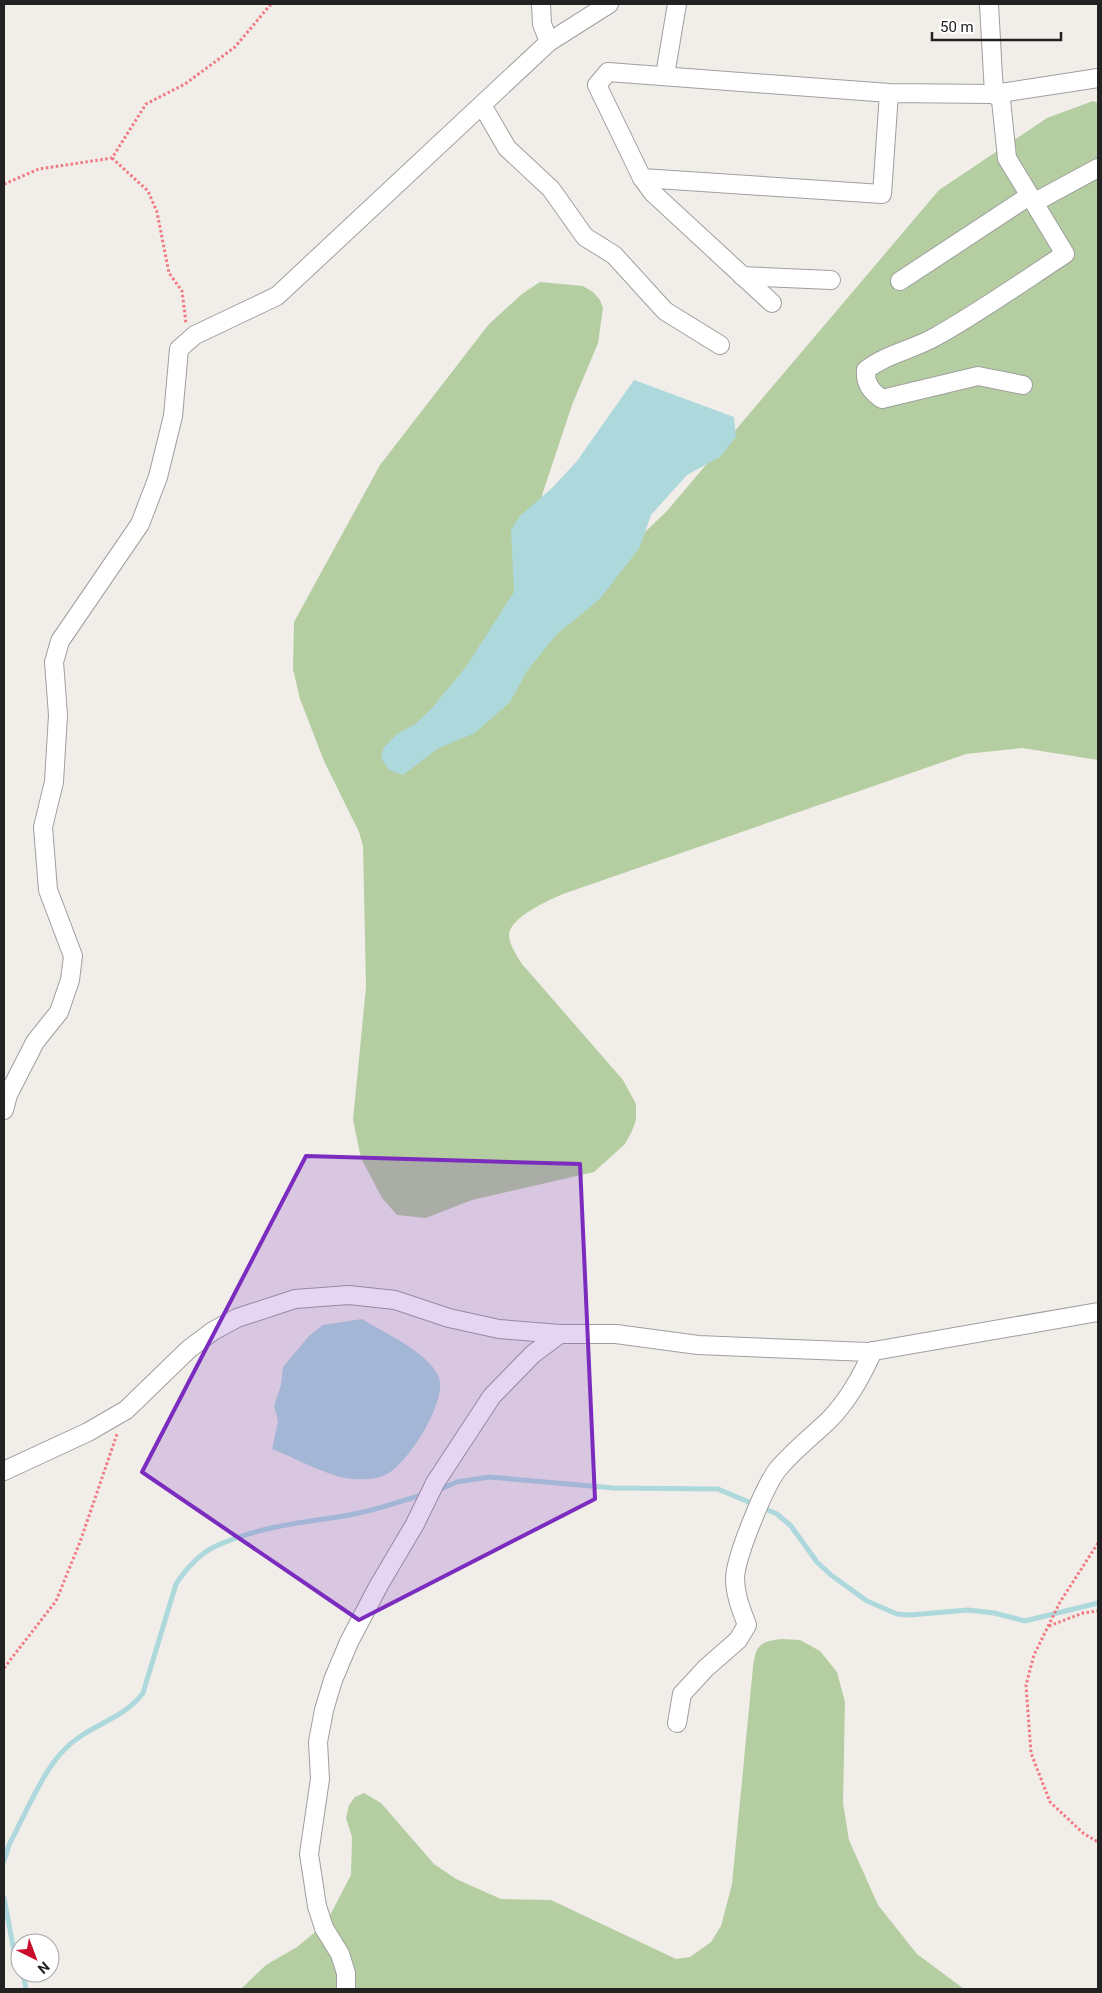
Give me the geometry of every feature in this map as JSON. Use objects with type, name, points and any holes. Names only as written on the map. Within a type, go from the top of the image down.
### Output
[{"type":"street","points":[[541,4],[542,24],[549,42]]},
{"type":"street","points":[[4,1110],[8,1095],[35,1042],[59,1012],[70,980],[73,956],[48,890],[43,827],[54,782],[58,715],[54,662],[60,642],[140,524],[158,477],[173,416],[179,349],[195,335],[277,296],[549,42],[609,4]]},
{"type":"street","points":[[665,74],[677,4]]},
{"type":"street","points":[[989,4],[994,94],[1001,100],[1007,158],[1065,254],[934,338],[903,352],[879,359],[866,370],[865,380],[872,392],[882,399],[978,376],[1023,384]]},
{"type":"street","points":[[772,304],[653,193],[642,178],[598,85],[608,72],[665,74],[889,93],[994,94],[1098,78]]},
{"type":"street","points":[[642,178],[882,194],[889,93]]},
{"type":"street","points":[[482,105],[507,148],[551,189],[584,237],[614,255],[665,311],[720,345]]},
{"type":"street","points":[[900,282],[1032,199],[1098,168]]},
{"type":"street","points":[[742,276],[831,280]]},
{"type":"street","points":[[4,1471],[88,1432],[126,1410],[189,1349],[213,1331],[237,1318],[295,1299],[349,1295],[395,1300],[449,1318],[500,1329],[560,1334],[616,1334],[698,1345],[873,1352],[1098,1312]]},
{"type":"street","points":[[346,1989],[346,1973],[340,1954],[324,1928],[317,1906],[309,1854],[320,1779],[318,1742],[324,1710],[333,1680],[349,1642],[379,1585],[415,1524],[435,1483],[498,1390],[533,1354],[560,1334]]},
{"type":"street","points":[[677,1723],[682,1694],[706,1668],[738,1640],[747,1625],[737,1601],[735,1577],[740,1557],[769,1482],[778,1469],[829,1420],[856,1386],[873,1352]]},
{"type":"path","points":[[4,184],[39,169],[112,158],[146,104],[185,84],[236,47],[271,4]]},
{"type":"path","points":[[112,158],[148,191],[157,212],[170,273],[182,292],[189,340]]},
{"type":"path","points":[[4,1668],[56,1601],[80,1542],[126,1410]]},
{"type":"path","points":[[1098,1543],[1060,1602],[1034,1655],[1026,1685],[1031,1753],[1050,1802],[1083,1833],[1098,1842]]},
{"type":"path","points":[[1049,1626],[1083,1613],[1098,1611]]},
{"type":"highlighted area","points":[[306,1156],[580,1164],[595,1499],[359,1620],[142,1472]]},
{"type":"green space","points":[[1093,101],[1098,103],[1098,760],[1022,748],[966,754],[563,894],[530,910],[510,929],[509,936],[512,947],[522,964],[623,1080],[636,1104],[636,1120],[632,1131],[625,1144],[594,1172],[472,1200],[426,1218],[397,1215],[382,1198],[361,1158],[353,1120],[366,987],[363,846],[359,832],[324,761],[300,699],[293,669],[294,622],[380,465],[489,324],[522,294],[540,282],[583,286],[593,292],[600,300],[603,308],[598,343],[572,405],[542,495],[546,506],[626,550],[666,512],[939,190],[1047,118]]},
{"type":"green space","points":[[781,1639],[800,1640],[820,1651],[837,1672],[845,1702],[843,1803],[849,1840],[878,1905],[917,1954],[964,1989],[241,1989],[266,1965],[297,1947],[326,1923],[351,1875],[352,1837],[346,1818],[349,1805],[355,1797],[364,1793],[381,1803],[434,1864],[456,1879],[501,1899],[551,1900],[676,1959],[690,1957],[711,1942],[721,1926],[732,1884],[754,1660],[757,1649],[763,1643]]},
{"type":"water","points":[[634,380],[734,417],[736,437],[720,457],[687,475],[651,515],[640,547],[600,599],[557,634],[527,671],[510,702],[475,733],[439,748],[403,775],[389,770],[381,758],[384,747],[398,733],[414,725],[432,708],[465,668],[514,592],[511,530],[520,516],[552,488],[577,461]]},
{"type":"water","points":[[362,1319],[404,1343],[424,1358],[438,1375],[440,1385],[433,1414],[406,1458],[384,1476],[362,1479],[345,1478],[335,1475],[272,1449],[278,1421],[274,1406],[281,1385],[283,1367],[309,1336],[323,1325]]},
{"type":"waterway","points":[[436,1491],[457,1482],[489,1477],[614,1488],[718,1489],[777,1514],[791,1526],[817,1562],[831,1575],[867,1601],[897,1614],[910,1615],[968,1610],[994,1613],[1025,1621],[1098,1603]]},
{"type":"waterway","points":[[4,1861],[9,1845],[34,1794],[57,1758],[74,1741],[126,1710],[143,1693],[176,1584],[198,1558],[208,1550],[229,1540],[261,1530],[365,1512],[425,1494]]},
{"type":"waterway","points":[[4,1898],[11,1933]]},
{"type":"waterway","points":[[25,1983],[26,1989]]}]
